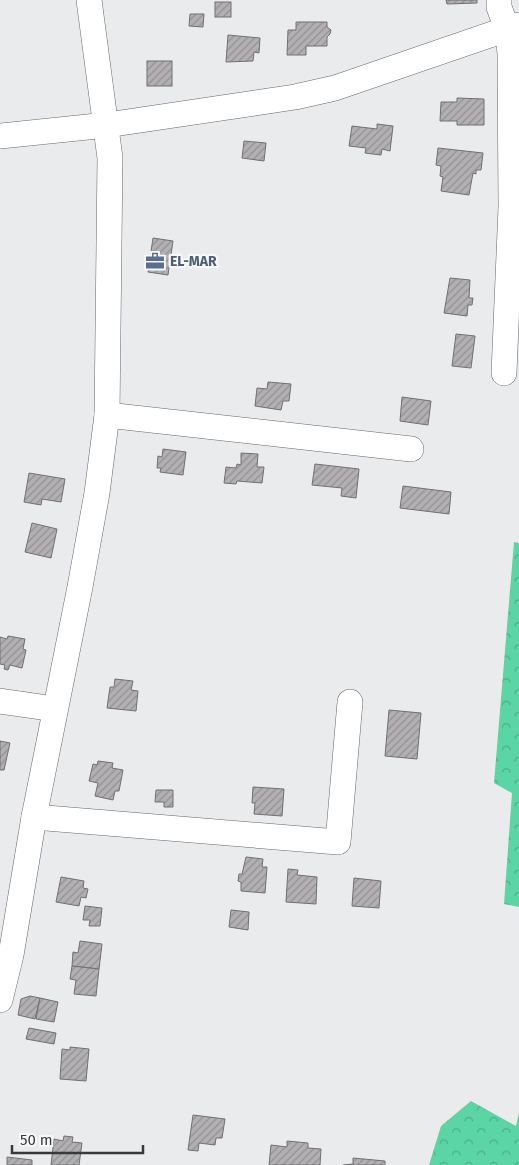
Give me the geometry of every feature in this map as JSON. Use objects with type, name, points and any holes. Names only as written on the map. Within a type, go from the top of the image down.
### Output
[{"type":"street","points":[[0,1000],[11,955],[34,817],[80,587],[97,493],[107,415],[110,158],[89,0]]},
{"type":"street","points":[[499,0],[499,7],[513,27],[510,53],[511,207],[504,373]]},
{"type":"street","points":[[0,136],[107,125],[295,97],[335,88],[513,27]]},
{"type":"street","points":[[107,415],[411,449]]},
{"type":"street","points":[[0,701],[55,710]]},
{"type":"street","points":[[34,817],[338,842],[350,702]]},
{"type":"green space","points":[[514,542],[519,543],[519,907],[504,904],[512,793],[494,783]]},
{"type":"green space","points":[[471,1101],[516,1126],[519,1113],[519,1165],[429,1165],[441,1126]]},
{"type":"building","points":[[446,0],[477,0],[477,3],[447,4]]},
{"type":"building","points":[[215,2],[231,2],[231,17],[215,17]]},
{"type":"building","points":[[190,14],[204,14],[203,27],[189,26]]},
{"type":"building","points":[[296,22],[327,22],[327,27],[331,30],[327,37],[327,46],[306,46],[306,55],[287,55],[288,30],[296,30]]},
{"type":"building","points":[[228,35],[260,38],[259,53],[254,52],[253,61],[226,62]]},
{"type":"building","points":[[147,61],[172,61],[172,86],[147,86]]},
{"type":"building","points":[[457,98],[484,99],[484,125],[457,125],[457,121],[440,121],[441,102],[457,102]]},
{"type":"building","points":[[377,124],[393,126],[390,151],[382,149],[381,155],[365,153],[366,148],[349,146],[352,126],[377,129]]},
{"type":"building","points":[[244,141],[266,143],[264,161],[242,158]]},
{"type":"building","points":[[438,148],[483,153],[481,170],[476,170],[476,174],[473,173],[469,195],[441,191],[443,177],[440,176],[441,166],[436,165]]},
{"type":"building","points":[[153,238],[173,241],[168,275],[148,272]]},
{"type":"building","points":[[450,278],[470,280],[469,298],[473,298],[472,305],[468,305],[467,316],[444,313]]},
{"type":"building","points":[[456,334],[475,336],[471,368],[452,366]]},
{"type":"building","points":[[268,382],[291,384],[289,401],[283,401],[281,410],[255,406],[257,388],[267,389]]},
{"type":"building","points":[[402,397],[431,401],[428,425],[400,421]]},
{"type":"building","points":[[163,449],[186,452],[183,475],[160,472],[161,468],[157,468],[158,456],[162,457]]},
{"type":"building","points":[[241,453],[258,454],[257,467],[264,467],[262,483],[237,481],[236,484],[224,483],[226,467],[236,468],[237,464],[241,465]]},
{"type":"building","points":[[315,464],[359,469],[356,498],[341,496],[342,488],[312,485]]},
{"type":"building","points":[[29,473],[65,479],[61,502],[42,499],[41,505],[24,502]]},
{"type":"building","points":[[403,486],[451,492],[449,514],[400,508]]},
{"type":"building","points":[[32,523],[57,529],[51,558],[25,552]]},
{"type":"building","points":[[8,636],[25,639],[23,649],[26,650],[22,668],[10,665],[8,670],[4,669],[5,665],[0,664],[0,637],[7,639]]},
{"type":"building","points":[[115,679],[133,681],[131,690],[138,691],[136,711],[107,708],[110,687],[114,687]]},
{"type":"building","points":[[389,710],[421,713],[417,759],[385,756]]},
{"type":"building","points":[[0,741],[10,743],[4,770],[0,770]]},
{"type":"building","points":[[98,761],[113,763],[112,768],[123,770],[119,791],[115,791],[113,800],[95,796],[98,783],[89,781],[93,764],[97,765]]},
{"type":"building","points":[[253,787],[284,789],[282,816],[254,814],[255,803],[252,803]]},
{"type":"building","points":[[156,790],[173,790],[173,807],[164,807],[164,802],[155,802]]},
{"type":"building","points":[[246,857],[263,859],[262,867],[267,867],[265,893],[241,891],[241,882],[238,881],[239,874],[242,874]]},
{"type":"building","points":[[288,869],[298,870],[297,875],[317,877],[316,904],[286,902]]},
{"type":"building","points":[[61,877],[84,881],[83,888],[88,889],[86,898],[81,897],[79,906],[56,902]]},
{"type":"building","points":[[354,878],[381,881],[379,908],[352,906]]},
{"type":"building","points":[[85,906],[102,908],[100,926],[89,926],[90,920],[83,920]]},
{"type":"building","points":[[231,910],[249,912],[248,930],[229,927]]},
{"type":"building","points":[[80,941],[102,944],[99,969],[72,966],[73,952],[78,953]]},
{"type":"building","points":[[72,966],[99,969],[96,996],[74,994],[76,980],[70,979]]},
{"type":"building","points":[[30,996],[40,998],[35,1019],[18,1015],[21,999]]},
{"type":"building","points":[[40,998],[58,1002],[54,1022],[36,1019]]},
{"type":"building","points":[[29,1028],[56,1033],[54,1044],[26,1039]]},
{"type":"building","points":[[70,1047],[89,1049],[86,1081],[60,1079],[62,1049],[70,1050]]},
{"type":"building","points":[[193,1115],[225,1119],[222,1138],[216,1138],[215,1145],[199,1143],[198,1151],[188,1150]]},
{"type":"building","points":[[64,1136],[73,1137],[72,1142],[82,1143],[79,1165],[51,1165],[54,1139],[63,1141]]},
{"type":"building","points":[[287,1141],[308,1143],[308,1148],[321,1149],[320,1165],[269,1165],[271,1145],[287,1147]]},
{"type":"building","points":[[7,1157],[32,1160],[32,1165],[7,1165]]},
{"type":"building","points":[[353,1158],[385,1161],[385,1165],[343,1165],[353,1164]]},
{"type":"place","name":"EL-MAR","points":[[155,261]]}]
